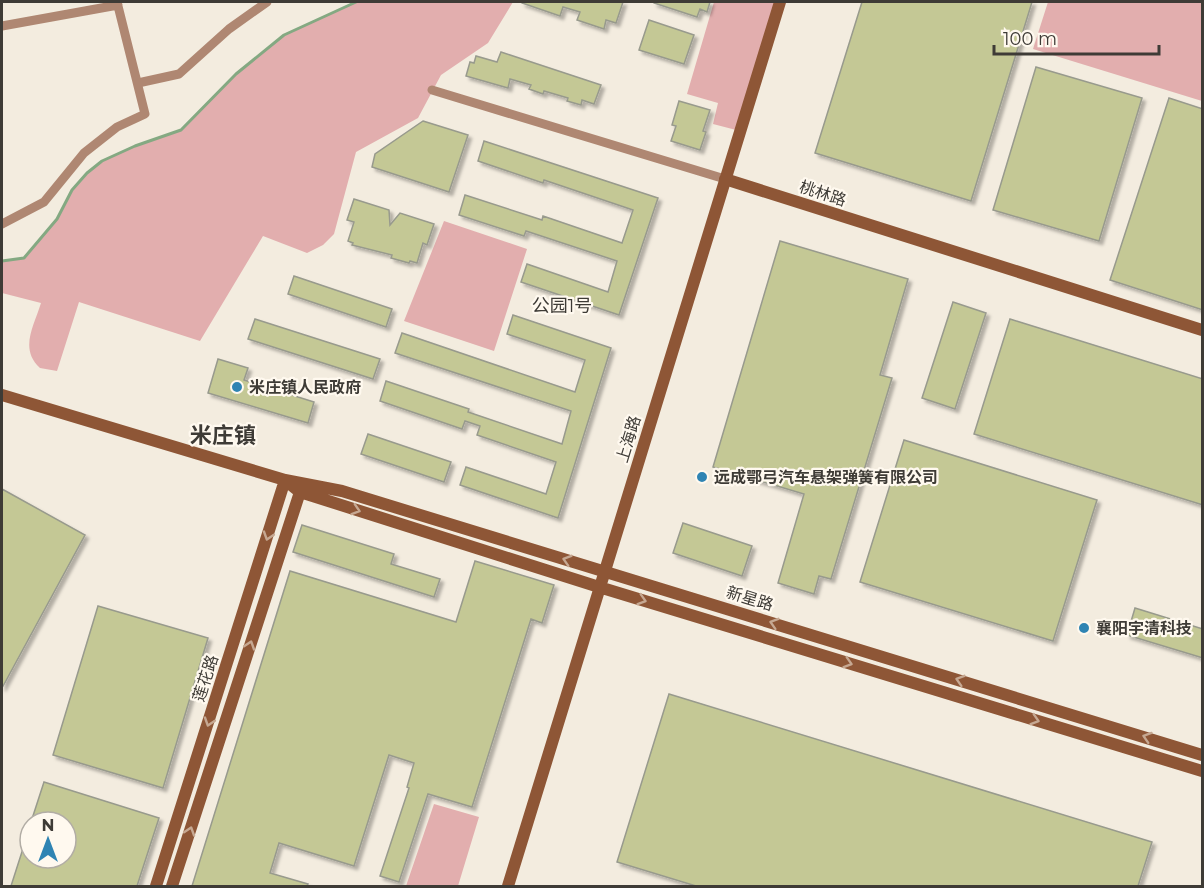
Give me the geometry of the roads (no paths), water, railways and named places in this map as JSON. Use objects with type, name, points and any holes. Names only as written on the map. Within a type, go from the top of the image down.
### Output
[{"type":"street","points":[[138,82],[179,74],[229,29],[267,2]]},
{"type":"street","name":"上海路","points":[[508,886],[780,2]]},
{"type":"street","points":[[2,26],[118,3],[146,114],[117,127],[84,153],[44,202],[2,224]]},
{"type":"street","name":"桃林路","points":[[432,90],[725,179],[1203,330]]},
{"type":"street","name":"新星路","points":[[2,394],[285,480],[342,491],[1203,755]]},
{"type":"street","points":[[285,480],[300,492]]},
{"type":"street","name":"莲花路","points":[[156,886],[285,480]]},
{"type":"street","name":"新星路","points":[[300,492],[599,587],[1203,771]]},
{"type":"street","name":"莲花路","points":[[172,886],[300,492]]},
{"type":"waterway","points":[[2,261],[24,258],[57,219],[72,190],[102,161],[135,146],[181,130],[236,74],[284,35],[356,2]]},
{"type":"place","name":"米庄镇人民政府","points":[[237,387]]},
{"type":"place","name":"远成鄂弓汽车悬架弹簧有限公司","points":[[702,477]]},
{"type":"place","name":"襄阳宇清科技","points":[[1084,628]]},
{"type":"district","name":"公园1号","points":[[562,306]]},
{"type":"district","name":"米庄镇","points":[[223,435]]}]
